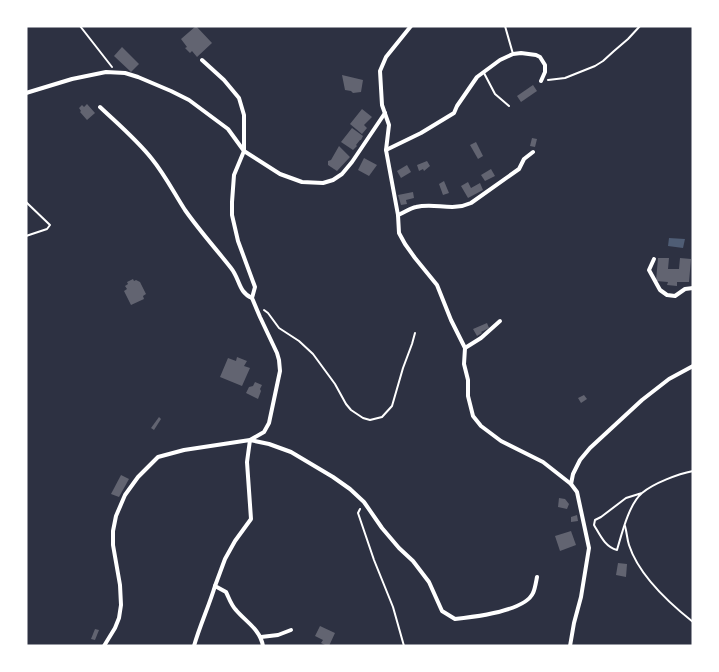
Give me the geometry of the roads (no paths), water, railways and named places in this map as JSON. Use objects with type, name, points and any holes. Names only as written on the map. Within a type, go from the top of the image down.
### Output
[{"type":"street","points":[[411,26],[386,57],[380,71],[380,88],[389,126],[386,150],[398,215],[399,233],[415,258],[437,285],[465,348],[464,364],[468,380],[468,396],[473,416],[481,426],[501,441],[543,462],[571,484],[577,492],[588,548],[581,597],[570,646]]},
{"type":"street","points":[[386,150],[422,133],[454,113],[477,77],[500,60],[513,54],[521,53],[540,57],[545,66],[541,81]]},
{"type":"street","points":[[202,60],[224,80],[238,98],[244,116],[244,151],[234,175],[232,215],[238,241],[255,287],[252,298]]},
{"type":"street","points":[[26,93],[72,79],[106,72],[138,76],[188,100],[228,129],[244,151],[280,174],[302,182],[323,183],[334,180],[342,174],[385,114]]},
{"type":"street","points":[[100,107],[136,140],[153,160],[168,180],[184,209],[232,269],[239,280],[242,291],[252,298],[256,306],[277,353],[280,371],[269,423],[264,432],[250,440]]},
{"type":"street","points":[[398,215],[416,207],[456,208],[471,203],[519,169],[524,159],[533,152]]},
{"type":"street","points":[[654,259],[650,270],[660,290],[667,296],[675,296],[685,289],[693,288]]},
{"type":"street","points":[[465,348],[481,338],[500,321]]},
{"type":"street","points":[[571,484],[573,474],[580,460],[590,448],[642,400],[669,379],[693,366]]},
{"type":"street","points":[[194,646],[226,558],[235,541],[251,519],[247,462],[250,440]]},
{"type":"street","points":[[104,646],[119,618],[120,585],[113,545],[116,516],[125,495],[158,457],[184,450],[250,440],[291,452],[333,477],[364,502],[382,528],[413,561],[429,582],[442,611],[455,619],[510,609],[524,603],[533,594],[537,577]]},
{"type":"street","points":[[215,586],[226,592],[235,610],[257,630],[263,646]]},
{"type":"street","points":[[260,637],[278,635],[291,630]]},
{"type":"lane","points":[[505,26],[513,54]]},
{"type":"lane","points":[[483,71],[495,94],[509,106]]},
{"type":"water","points":[[669,238],[685,239],[683,248],[668,246]]}]
